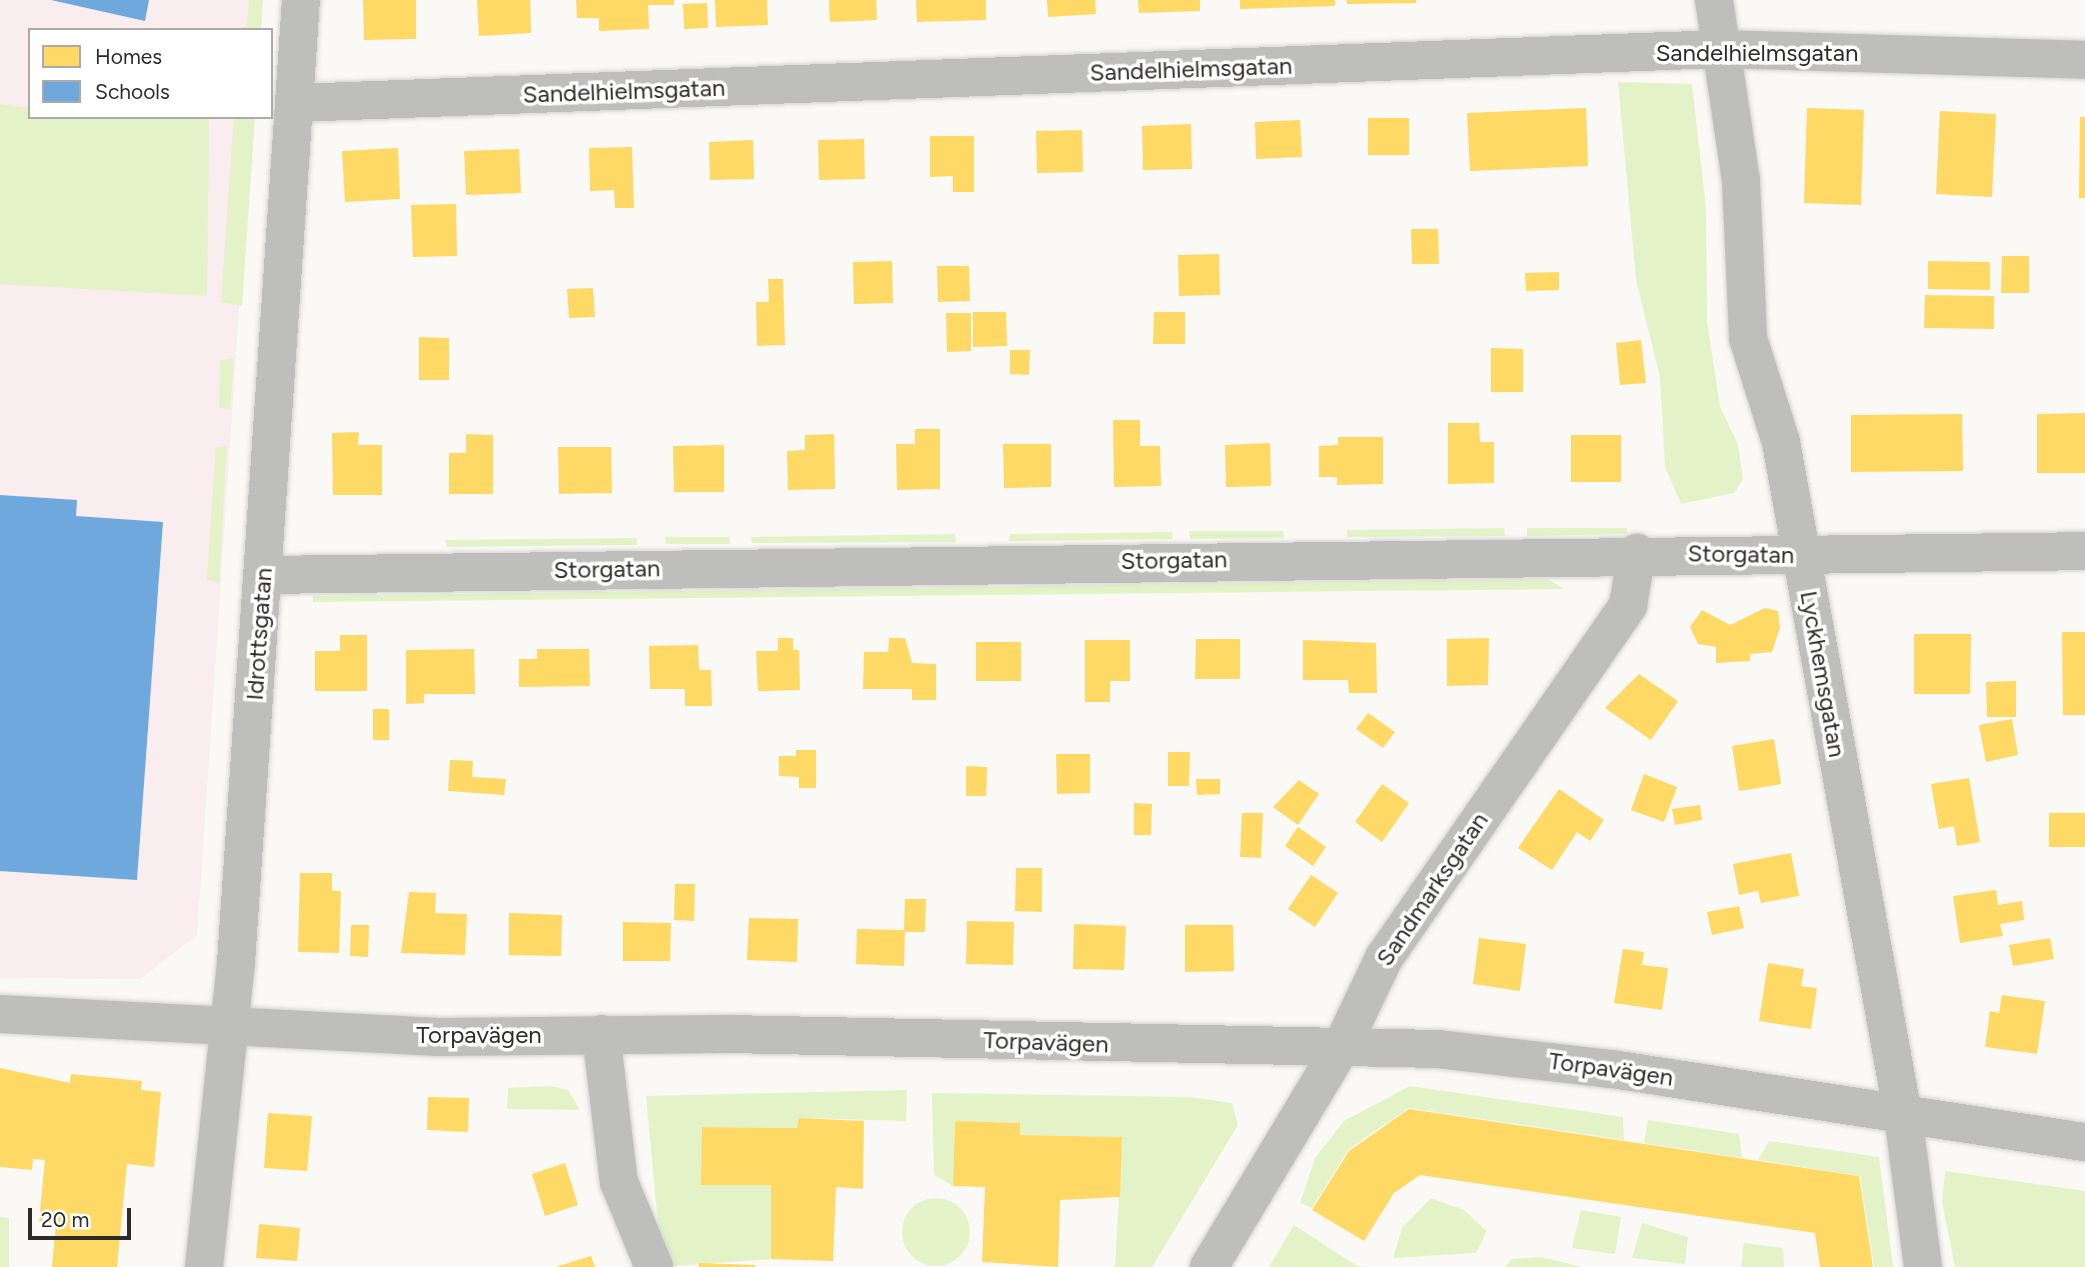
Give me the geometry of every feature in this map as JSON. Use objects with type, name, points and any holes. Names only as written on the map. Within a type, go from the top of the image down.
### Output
[{"type":"street","name":"Idrottsgatan","points":[[204,1267],[232,1025],[296,103],[300,0]]},
{"type":"street","name":"Lyckhemsgatan","points":[[1714,0],[1741,181],[1748,338],[1781,442],[1903,1115],[1923,1267]]},
{"type":"street","name":"Sandelhielmsgatan","points":[[296,103],[1721,49],[2085,60]]},
{"type":"street","name":"Storgatan","points":[[263,575],[1637,553],[1801,555],[2085,551]]},
{"type":"street","name":"Sandmarksgatan","points":[[1209,1267],[1342,1046],[1384,958],[1628,605],[1637,553]]},
{"type":"street","name":"Torpavägen","points":[[0,1014],[438,1037],[601,1034],[1213,1049],[1342,1046],[1502,1053],[2085,1142]]},
{"type":"street","points":[[601,1034],[619,1182],[654,1267]]},
{"type":"shaded area","points":[[0,0],[259,0],[257,28],[28,28],[28,119],[252,119],[197,935],[140,979],[0,978]]},
{"type":"green space","points":[[249,0],[263,0],[261,28],[240,28],[247,26]]},
{"type":"green space","points":[[1618,82],[1692,84],[1706,208],[1707,321],[1720,407],[1738,444],[1743,479],[1734,493],[1681,504],[1665,467],[1660,377],[1636,280]]},
{"type":"green space","points":[[0,104],[28,108],[28,119],[209,119],[207,296],[0,284]]},
{"type":"green space","points":[[234,119],[255,119],[242,306],[221,302]]},
{"type":"green space","points":[[234,358],[230,409],[219,407],[220,360]]},
{"type":"green space","points":[[227,445],[219,583],[207,579],[216,448]]},
{"type":"green space","points":[[1504,528],[1505,536],[1347,537],[1347,530]]},
{"type":"green space","points":[[1527,528],[1627,528],[1627,534],[1527,536]]},
{"type":"green space","points":[[1189,531],[1283,531],[1284,538],[1190,539]]},
{"type":"green space","points":[[1172,532],[1173,539],[1009,541],[1010,534]]},
{"type":"green space","points":[[955,534],[956,542],[752,543],[751,537]]},
{"type":"green space","points":[[665,537],[730,537],[730,544],[666,544]]},
{"type":"green space","points":[[637,538],[637,545],[447,547],[445,540]]},
{"type":"green space","points":[[1547,579],[1565,589],[313,602],[313,596]]},
{"type":"green space","points":[[551,1086],[568,1090],[580,1110],[507,1109],[508,1088]]},
{"type":"green space","points":[[1410,1086],[1623,1117],[1624,1140],[1409,1108],[1349,1149],[1312,1208],[1300,1203],[1315,1158],[1344,1121]]},
{"type":"green space","points":[[907,1090],[906,1121],[800,1118],[797,1128],[702,1127],[702,1185],[771,1185],[771,1259],[662,1267],[646,1096]]},
{"type":"green space","points":[[932,1093],[1190,1097],[1232,1103],[1238,1125],[1152,1267],[1115,1267],[1122,1137],[1020,1135],[1020,1123],[955,1121],[953,1186],[934,1175]]},
{"type":"green space","points":[[1648,1120],[1739,1134],[1742,1158],[1644,1143]]},
{"type":"green space","points":[[1769,1141],[1879,1157],[1893,1267],[1874,1267],[1860,1176],[1758,1160]]},
{"type":"green space","points":[[1945,1171],[2085,1191],[2085,1267],[1955,1267],[1942,1202]]},
{"type":"green space","points":[[936,1198],[949,1201],[960,1208],[967,1219],[970,1232],[967,1245],[960,1256],[949,1263],[936,1266],[923,1263],[912,1256],[905,1245],[902,1232],[905,1219],[912,1208],[923,1201]]},
{"type":"green space","points":[[1431,1198],[1464,1210],[1487,1231],[1476,1253],[1393,1258],[1402,1228]]},
{"type":"green space","points":[[1581,1210],[1621,1217],[1615,1254],[1572,1248]]},
{"type":"green space","points":[[0,1217],[9,1218],[9,1267],[0,1267]]},
{"type":"green space","points":[[1642,1223],[1688,1237],[1685,1264],[1632,1258]]},
{"type":"green space","points":[[1294,1225],[1357,1266],[1366,1267],[1269,1267]]},
{"type":"green space","points":[[1744,1243],[1783,1248],[1784,1267],[1741,1267]]},
{"type":"green space","points":[[1542,1257],[1582,1267],[1505,1267],[1512,1259]]},
{"type":"building: Homes","points":[[363,0],[416,0],[416,39],[364,40]]},
{"type":"building: Homes","points":[[477,0],[530,0],[531,33],[479,36]]},
{"type":"building: Homes","points":[[576,0],[674,0],[674,5],[648,5],[649,29],[599,31],[599,18],[577,18]]},
{"type":"building: Homes","points":[[715,0],[767,0],[768,25],[716,27]]},
{"type":"building: Homes","points":[[829,0],[876,0],[877,20],[830,22]]},
{"type":"building: Homes","points":[[916,0],[986,0],[986,20],[917,22]]},
{"type":"building: Homes","points":[[1047,0],[1095,0],[1096,14],[1048,17]]},
{"type":"building: Homes","points":[[1138,0],[1200,0],[1200,11],[1139,13]]},
{"type":"building: Homes","points":[[1240,0],[1335,0],[1335,6],[1240,9]]},
{"type":"building: Homes","points":[[1347,0],[1416,0],[1416,3],[1347,4]]},
{"type":"building: Homes","points":[[707,3],[708,28],[684,29],[683,4]]},
{"type":"building: Homes","points":[[1586,108],[1588,166],[1470,171],[1467,113]]},
{"type":"building: Homes","points":[[1807,108],[1864,110],[1861,205],[1804,203]]},
{"type":"building: Homes","points":[[1940,111],[1996,114],[1992,197],[1936,194]]},
{"type":"building: Homes","points":[[2080,117],[2085,117],[2085,198],[2079,198]]},
{"type":"building: Homes","points":[[1368,118],[1409,118],[1409,155],[1368,155]]},
{"type":"building: Homes","points":[[1300,120],[1302,157],[1256,159],[1255,122]]},
{"type":"building: Homes","points":[[1191,124],[1192,169],[1143,170],[1142,126]]},
{"type":"building: Homes","points":[[1082,130],[1083,172],[1037,173],[1036,131]]},
{"type":"building: Homes","points":[[930,136],[974,136],[974,192],[953,192],[953,176],[930,177]]},
{"type":"building: Homes","points":[[864,139],[865,179],[819,180],[818,140]]},
{"type":"building: Homes","points":[[753,140],[754,179],[710,180],[709,142]]},
{"type":"building: Homes","points":[[632,147],[634,208],[615,208],[614,190],[590,191],[589,148]]},
{"type":"building: Homes","points":[[398,148],[400,199],[345,202],[342,151]]},
{"type":"building: Homes","points":[[519,149],[521,193],[466,195],[464,151]]},
{"type":"building: Homes","points":[[456,204],[457,256],[413,257],[411,205]]},
{"type":"building: Homes","points":[[1411,229],[1438,229],[1439,264],[1412,264]]},
{"type":"building: Homes","points":[[1219,254],[1220,295],[1179,296],[1178,255]]},
{"type":"building: Homes","points":[[2002,256],[2029,256],[2029,293],[2001,293]]},
{"type":"building: Homes","points":[[892,261],[893,303],[854,304],[853,262]]},
{"type":"building: Homes","points":[[1928,261],[1990,262],[1990,290],[1928,289]]},
{"type":"building: Homes","points":[[937,266],[969,266],[970,301],[938,302]]},
{"type":"building: Homes","points":[[1559,272],[1559,290],[1526,291],[1525,273]]},
{"type":"building: Homes","points":[[768,279],[783,279],[785,345],[757,346],[756,302],[769,302]]},
{"type":"building: Homes","points":[[593,288],[595,317],[569,318],[567,289]]},
{"type":"building: Homes","points":[[1925,295],[1994,296],[1994,329],[1924,328]]},
{"type":"building: Homes","points":[[973,312],[1006,312],[1007,346],[973,347]]},
{"type":"building: Homes","points":[[1154,312],[1185,312],[1185,344],[1153,344]]},
{"type":"building: Homes","points":[[946,313],[971,313],[971,351],[947,352]]},
{"type":"building: Homes","points":[[419,337],[449,338],[449,380],[419,380]]},
{"type":"building: Homes","points":[[1641,340],[1646,383],[1620,385],[1616,343]]},
{"type":"building: Homes","points":[[1491,348],[1523,349],[1523,392],[1491,392]]},
{"type":"building: Homes","points":[[1010,350],[1030,350],[1029,375],[1010,374]]},
{"type":"building: Homes","points":[[2085,413],[2085,473],[2037,473],[2037,414]]},
{"type":"building: Homes","points":[[1962,414],[1963,471],[1851,472],[1851,415]]},
{"type":"building: Homes","points":[[1113,420],[1140,420],[1140,446],[1160,446],[1161,486],[1114,487]]},
{"type":"building: Homes","points":[[1448,423],[1479,423],[1480,442],[1494,442],[1494,483],[1448,484]]},
{"type":"building: Homes","points":[[915,429],[940,429],[940,489],[897,490],[896,444],[915,444]]},
{"type":"building: Homes","points":[[359,432],[358,445],[382,445],[382,495],[333,495],[332,433]]},
{"type":"building: Homes","points":[[466,434],[493,435],[493,494],[449,494],[449,453],[466,453]]},
{"type":"building: Homes","points":[[834,434],[835,489],[788,490],[787,451],[805,450],[805,435]]},
{"type":"building: Homes","points":[[1571,435],[1621,435],[1621,482],[1571,482]]},
{"type":"building: Homes","points":[[1338,437],[1383,437],[1383,484],[1337,485],[1337,477],[1319,477],[1319,446],[1338,445]]},
{"type":"building: Homes","points":[[1270,443],[1271,486],[1226,487],[1225,445]]},
{"type":"building: Homes","points":[[1003,444],[1051,444],[1051,487],[1004,488]]},
{"type":"building: Homes","points":[[724,445],[724,492],[674,492],[673,446]]},
{"type":"building: Homes","points":[[558,447],[611,447],[612,493],[559,494]]},
{"type":"building: Homes","points":[[1765,608],[1778,611],[1780,628],[1772,652],[1750,654],[1750,661],[1716,663],[1716,647],[1698,644],[1690,627],[1702,610],[1730,625]]},
{"type":"building: Homes","points":[[2062,632],[2085,632],[2085,715],[2063,715]]},
{"type":"building: Homes","points":[[1914,634],[1971,634],[1970,694],[1914,694]]},
{"type":"building: Homes","points":[[340,635],[367,635],[367,691],[315,691],[315,651],[340,651]]},
{"type":"building: Homes","points":[[778,638],[793,638],[793,650],[799,650],[800,690],[758,691],[756,651],[778,651]]},
{"type":"building: Homes","points":[[889,638],[905,638],[912,663],[936,664],[936,700],[912,700],[912,689],[863,689],[864,652],[888,652]]},
{"type":"building: Homes","points":[[1489,638],[1488,685],[1447,686],[1447,639]]},
{"type":"building: Homes","points":[[1196,639],[1240,639],[1240,679],[1195,679]]},
{"type":"building: Homes","points":[[1085,640],[1130,640],[1130,681],[1110,681],[1110,702],[1085,702]]},
{"type":"building: Homes","points":[[1303,640],[1376,643],[1377,693],[1349,693],[1348,680],[1303,680]]},
{"type":"building: Homes","points":[[976,642],[1021,642],[1021,681],[976,681]]},
{"type":"building: Homes","points":[[698,645],[699,670],[711,670],[712,706],[685,706],[685,689],[650,689],[649,646]]},
{"type":"building: Homes","points":[[474,649],[475,694],[424,694],[424,703],[406,704],[406,650]]},
{"type":"building: Homes","points":[[537,649],[589,649],[590,686],[519,687],[519,659],[537,659]]},
{"type":"building: Homes","points":[[1639,674],[1678,701],[1651,740],[1605,708]]},
{"type":"building: Homes","points":[[2016,681],[2016,717],[1987,717],[1986,682]]},
{"type":"building: Homes","points":[[373,709],[389,709],[389,740],[373,740]]},
{"type":"building: Homes","points":[[1368,713],[1395,732],[1383,748],[1356,729]]},
{"type":"building: Homes","points":[[2012,719],[2018,755],[1986,762],[1979,725]]},
{"type":"building: Homes","points":[[1774,739],[1781,784],[1739,791],[1732,746]]},
{"type":"building: Homes","points":[[796,750],[816,750],[816,788],[799,788],[799,777],[779,776],[779,756],[796,756]]},
{"type":"building: Homes","points":[[1168,752],[1190,752],[1189,786],[1168,786]]},
{"type":"building: Homes","points":[[1056,754],[1090,754],[1090,793],[1057,794]]},
{"type":"building: Homes","points":[[450,760],[473,761],[472,777],[506,779],[504,795],[448,791]]},
{"type":"building: Homes","points":[[966,766],[987,767],[986,796],[966,796]]},
{"type":"building: Homes","points":[[1644,774],[1677,787],[1664,822],[1631,810]]},
{"type":"building: Homes","points":[[1969,778],[1980,842],[1957,846],[1954,826],[1939,829],[1931,784]]},
{"type":"building: Homes","points":[[1196,779],[1220,779],[1220,794],[1197,795]]},
{"type":"building: Homes","points":[[1299,780],[1319,794],[1298,825],[1273,807]]},
{"type":"building: Homes","points":[[1382,784],[1409,803],[1382,842],[1355,822]]},
{"type":"building: Homes","points":[[1559,789],[1604,820],[1590,841],[1577,832],[1552,870],[1518,848]]},
{"type":"building: Homes","points":[[1134,803],[1152,804],[1151,835],[1134,835]]},
{"type":"building: Homes","points":[[1700,805],[1702,820],[1675,825],[1672,809]]},
{"type":"building: Homes","points":[[1242,813],[1263,813],[1261,858],[1240,857]]},
{"type":"building: Homes","points":[[2049,813],[2085,813],[2085,847],[2049,847]]},
{"type":"building: Homes","points":[[1298,827],[1326,847],[1313,866],[1285,846]]},
{"type":"building: Homes","points":[[1791,853],[1799,896],[1761,903],[1758,891],[1739,895],[1733,864]]},
{"type":"building: Homes","points":[[1016,868],[1042,868],[1042,912],[1015,911]]},
{"type":"building: Homes","points":[[300,873],[332,873],[332,891],[341,891],[339,953],[298,952]]},
{"type":"building: Homes","points":[[1311,875],[1338,893],[1315,927],[1288,909]]},
{"type":"building: Homes","points":[[675,884],[695,884],[694,921],[674,920]]},
{"type":"building: Homes","points":[[1996,890],[1998,905],[2022,901],[2024,920],[2000,924],[2003,936],[1960,943],[1953,896]]},
{"type":"building: Homes","points":[[409,892],[436,893],[435,913],[467,914],[465,955],[401,953]]},
{"type":"building: Homes","points":[[905,899],[926,899],[925,932],[905,932],[904,966],[856,964],[857,929],[904,930]]},
{"type":"building: Homes","points":[[1739,906],[1744,928],[1712,935],[1707,912]]},
{"type":"building: Homes","points":[[509,913],[562,915],[561,956],[509,955]]},
{"type":"building: Homes","points":[[749,918],[798,919],[797,962],[747,960]]},
{"type":"building: Homes","points":[[967,921],[1014,922],[1013,965],[966,964]]},
{"type":"building: Homes","points":[[623,922],[671,923],[670,961],[623,961]]},
{"type":"building: Homes","points":[[1074,924],[1126,926],[1124,970],[1073,969]]},
{"type":"building: Homes","points":[[351,925],[369,925],[368,957],[350,956]]},
{"type":"building: Homes","points":[[1185,925],[1233,925],[1234,971],[1185,972]]},
{"type":"building: Homes","points":[[1479,938],[1526,944],[1520,991],[1473,984]]},
{"type":"building: Homes","points":[[2050,938],[2054,959],[2013,966],[2009,945]]},
{"type":"building: Homes","points":[[1623,949],[1644,952],[1642,965],[1668,968],[1662,1010],[1614,1003]]},
{"type":"building: Homes","points":[[1768,963],[1804,969],[1801,986],[1817,988],[1811,1029],[1759,1021]]},
{"type":"building: Homes","points":[[2002,995],[2045,1001],[2037,1054],[1985,1047],[1990,1011],[1999,1013]]},
{"type":"building: Homes","points":[[0,1068],[70,1083],[71,1074],[142,1081],[141,1090],[161,1092],[154,1167],[127,1164],[117,1267],[52,1267],[56,1223],[39,1221],[45,1160],[33,1159],[32,1170],[0,1167]]},
{"type":"building: Homes","points":[[428,1097],[469,1098],[468,1132],[427,1130]]},
{"type":"building: Homes","points":[[1409,1109],[1859,1176],[1873,1267],[1820,1267],[1815,1233],[1420,1175],[1394,1193],[1364,1241],[1312,1210],[1349,1151]]},
{"type":"building: Homes","points":[[268,1113],[312,1116],[307,1171],[264,1168]]},
{"type":"building: Homes","points":[[799,1118],[864,1121],[863,1189],[836,1187],[833,1261],[771,1259],[771,1185],[701,1185],[702,1127],[797,1128]]},
{"type":"building: Homes","points":[[955,1121],[1020,1123],[1020,1135],[1122,1137],[1120,1197],[1060,1200],[1058,1267],[982,1262],[985,1187],[953,1186]]},
{"type":"building: Homes","points":[[565,1163],[578,1205],[545,1216],[532,1174]]},
{"type":"building: Homes","points":[[259,1224],[300,1228],[297,1261],[256,1258]]},
{"type":"building: Homes","points":[[591,1256],[595,1267],[558,1267],[558,1266]]},
{"type":"building: Homes","points":[[699,1263],[755,1265],[755,1267],[699,1267]]},
{"type":"building: Schools","points":[[51,0],[149,0],[145,21]]},
{"type":"building: Schools","points":[[0,495],[77,500],[76,516],[163,522],[137,880],[0,871]]}]
